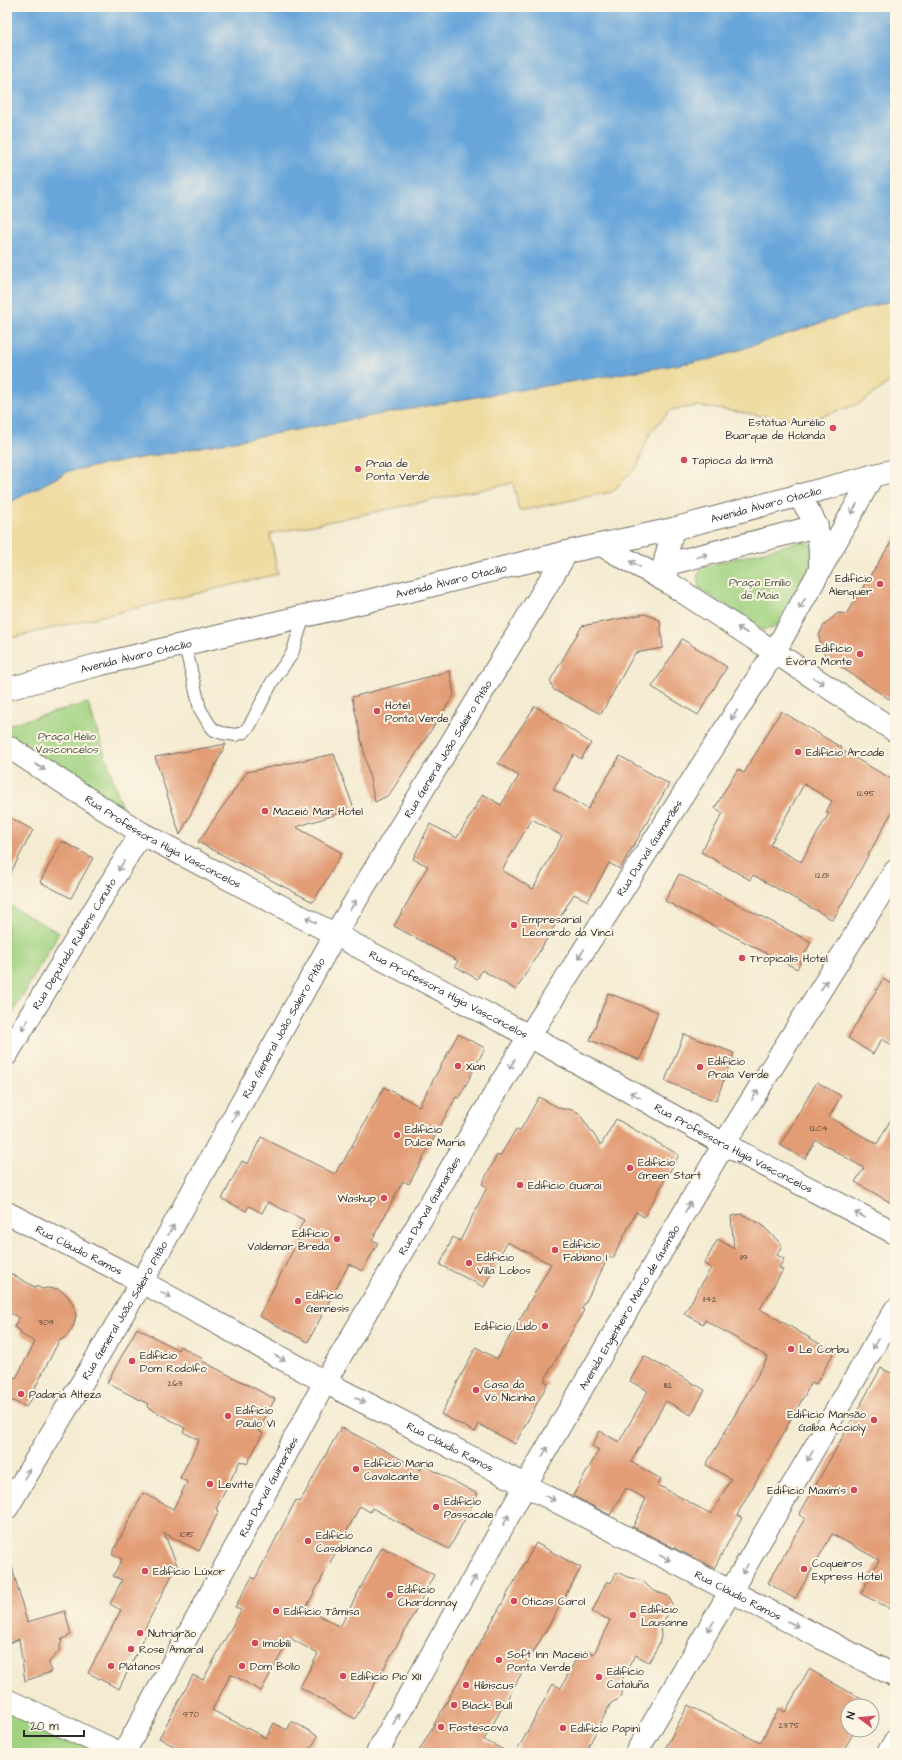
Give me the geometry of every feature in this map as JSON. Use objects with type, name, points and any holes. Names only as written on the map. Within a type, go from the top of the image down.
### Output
[{"type":"street","name":"Avenida Álvaro Otacílio","points":[[7,689],[101,664],[566,552],[673,529],[895,470]]},
{"type":"street","name":"Rua Durval Guimarães","points":[[124,1753],[325,1382],[529,1036],[775,651],[873,475]]},
{"type":"street","name":"Rua Durval Guimarães","points":[[796,496],[811,513],[817,526],[820,542],[820,570]]},
{"type":"street","points":[[666,574],[817,526]]},
{"type":"street","points":[[666,574],[673,529]]},
{"type":"street","points":[[601,545],[666,574],[775,651],[895,731]]},
{"type":"street","name":"Rua General João Saleiro Pitão","points":[[7,1508],[142,1282],[336,934],[566,552]]},
{"type":"street","name":"Rua Professora Higia Vasconcelos","points":[[7,746],[141,833],[529,1036],[724,1144],[895,1233]]},
{"type":"street","name":"Rua Deputado Rubens Canuto","points":[[7,1054],[141,833]]},
{"type":"street","name":"Avenida Engenheiro Mário de Gusmão","points":[[377,1753],[525,1486],[724,1144],[895,871]]},
{"type":"street","name":"Rua Cláudio Ramos","points":[[7,1213],[142,1282],[325,1382],[895,1676]]},
{"type":"street","points":[[636,1753],[895,1310]]},
{"type":"street","points":[[7,1700],[120,1753]]},
{"type":"street","points":[[888,1753],[895,1741]]},
{"type":"lane","points":[[185,645],[200,709],[204,717],[214,730],[236,735],[244,732],[250,725],[272,682],[292,654],[304,616]]},
{"type":"green space","name":"Praça Emílio de Maia","points":[[803,541],[814,546],[816,567],[775,628],[761,630],[699,588],[697,576],[703,567]]},
{"type":"green space","name":"Praça Hélio Vasconcelos","points":[[88,703],[126,819],[7,740],[7,725]]},
{"type":"green space","points":[[7,904],[59,933],[7,1023]]},
{"type":"green space","points":[[7,1707],[103,1753],[7,1753]]},
{"type":"sand","name":"Praia de Ponta Verde","points":[[895,300],[895,378],[861,403],[814,419],[776,418],[698,406],[671,410],[650,433],[637,467],[612,492],[519,511],[513,483],[270,534],[278,574],[7,639],[7,504],[69,471],[476,397],[712,359],[872,306]]},
{"type":"water","points":[[7,7],[895,7],[895,300],[872,306],[712,359],[476,397],[69,471],[7,504]]},
{"type":"building","name":"Edifício Évora Monte","points":[[895,536],[895,689],[889,699],[829,659],[821,649],[819,635],[824,625],[838,613],[846,614]]},
{"type":"building","points":[[645,614],[660,620],[663,648],[635,653],[601,714],[554,690],[550,681],[582,626]]},
{"type":"building","points":[[682,639],[727,667],[698,715],[652,687]]},
{"type":"building","points":[[450,671],[454,695],[389,795],[375,802],[352,697]]},
{"type":"building","points":[[535,706],[591,743],[581,759],[574,754],[553,789],[588,809],[620,756],[669,784],[620,869],[609,863],[588,901],[574,894],[516,990],[482,970],[477,979],[455,966],[458,961],[394,926],[428,866],[413,859],[430,824],[457,838],[483,794],[501,805],[519,776],[498,763]],"holes":[[[532,819],[562,836],[533,889],[502,870]]]},
{"type":"building","points":[[781,711],[842,748],[841,750],[895,781],[895,806],[833,920],[753,875],[750,880],[701,852],[723,813],[715,808],[738,769],[744,773]],"holes":[[[804,784],[832,801],[826,812],[829,813],[801,862],[770,845]]]},
{"type":"building","points":[[226,744],[180,835],[155,757]]},
{"type":"building","points":[[334,754],[354,809],[296,827],[342,853],[313,902],[198,842],[247,772]]},
{"type":"building","points":[[7,816],[33,830],[7,880]]},
{"type":"building","points":[[62,841],[93,858],[71,898],[40,882]]},
{"type":"building","points":[[679,874],[811,942],[797,969],[665,901]]},
{"type":"building","points":[[883,979],[895,986],[895,1047],[882,1039],[873,1054],[848,1038]]},
{"type":"building","points":[[608,993],[658,1012],[640,1060],[590,1040]]},
{"type":"building","points":[[458,1034],[485,1048],[459,1098],[456,1097],[409,1184],[403,1181],[372,1240],[378,1243],[362,1271],[349,1264],[308,1342],[259,1316],[300,1237],[296,1235],[304,1220],[268,1202],[262,1213],[249,1206],[246,1211],[222,1199],[242,1161],[248,1164],[261,1137],[335,1174],[384,1087],[419,1106]]},
{"type":"building","name":"Edifício Praia Verde","points":[[684,1034],[734,1053],[716,1101],[665,1081]]},
{"type":"building","points":[[817,1082],[841,1096],[829,1117],[877,1144],[895,1112],[895,1205],[855,1182],[864,1168],[816,1140],[805,1159],[780,1145]]},
{"type":"building","points":[[539,1097],[561,1109],[569,1109],[578,1112],[601,1145],[616,1119],[679,1155],[644,1217],[636,1212],[613,1258],[609,1256],[582,1309],[584,1310],[544,1381],[548,1383],[515,1444],[479,1424],[475,1432],[441,1414],[476,1347],[497,1359],[551,1264],[507,1242],[484,1287],[440,1265],[453,1237],[460,1241],[487,1187],[482,1184],[497,1155],[500,1156],[516,1129],[520,1131]]},
{"type":"building","points":[[742,1214],[761,1224],[782,1245],[777,1255],[784,1259],[779,1268],[783,1270],[760,1309],[834,1352],[816,1384],[812,1382],[737,1515],[742,1518],[714,1568],[633,1527],[646,1499],[626,1488],[610,1515],[573,1496],[599,1450],[592,1446],[600,1431],[619,1442],[648,1391],[630,1381],[644,1356],[705,1390],[691,1415],[666,1401],[631,1462],[661,1479],[658,1485],[711,1514],[731,1479],[706,1465],[768,1357],[705,1320],[703,1324],[684,1314],[711,1268],[704,1264],[718,1239],[734,1249],[731,1216]]},
{"type":"building","points":[[7,1272],[35,1287],[36,1286],[42,1289],[58,1289],[67,1295],[73,1304],[76,1315],[74,1325],[68,1335],[59,1341],[35,1388],[38,1390],[26,1407],[7,1398],[7,1374],[16,1378],[35,1342],[19,1333],[21,1331],[14,1327],[19,1318],[7,1311]]},
{"type":"building","points":[[137,1328],[178,1350],[180,1346],[203,1359],[202,1361],[275,1399],[258,1431],[263,1433],[247,1464],[240,1461],[216,1509],[219,1511],[199,1551],[164,1533],[177,1565],[145,1628],[148,1630],[119,1689],[88,1673],[121,1610],[110,1604],[122,1580],[113,1576],[122,1559],[112,1554],[143,1493],[173,1509],[187,1482],[180,1478],[199,1440],[183,1432],[185,1428],[147,1407],[148,1404],[107,1383]]},
{"type":"building","points":[[881,1368],[895,1375],[895,1611],[861,1594],[879,1560],[832,1534],[795,1599],[768,1583],[805,1518],[799,1515]]},
{"type":"building","points":[[341,1427],[421,1470],[423,1465],[478,1494],[449,1549],[372,1508],[370,1512],[360,1506],[306,1608],[340,1627],[382,1547],[434,1575],[402,1636],[355,1719],[300,1687],[318,1654],[290,1638],[261,1691],[231,1674],[212,1710],[266,1738],[274,1723],[287,1730],[292,1721],[318,1736],[308,1753],[186,1753],[159,1738],[193,1675],[203,1680],[241,1610],[235,1607],[252,1577],[255,1579],[296,1500],[300,1502]]},
{"type":"building","name":"Soft Inn Maceió Ponta Verde","points":[[536,1543],[581,1568],[484,1740],[510,1753],[418,1753]]},
{"type":"building","points":[[12,1567],[27,1622],[65,1611],[71,1635],[62,1639],[59,1651],[49,1662],[51,1672],[25,1681],[19,1639],[7,1644],[7,1568]]},
{"type":"building","points":[[617,1572],[627,1577],[643,1581],[652,1590],[668,1596],[672,1603],[670,1612],[660,1625],[661,1636],[659,1644],[649,1662],[635,1655],[619,1685],[622,1695],[619,1699],[611,1703],[585,1753],[516,1753],[553,1684],[561,1688],[578,1655],[586,1659],[589,1652],[594,1654],[610,1620],[592,1612],[607,1581],[611,1583]]},
{"type":"building","points":[[809,1669],[860,1698],[840,1698],[840,1738],[850,1738],[842,1753],[663,1753],[688,1705],[760,1743],[779,1708],[785,1712]]},
{"type":"place","name":"Estátua Aurélio Buarque de Holanda","points":[[833,428]]},
{"type":"place","name":"Tapioca da Irmã","points":[[684,460]]},
{"type":"place","name":"Praia de Ponta Verde","points":[[358,469]]},
{"type":"place","name":"Edifício Alenquer","points":[[880,584]]},
{"type":"place","name":"Edifício Évora Monte","points":[[860,654]]},
{"type":"place","name":"Hotel Ponta Verde","points":[[377,711]]},
{"type":"place","name":"Edifício Arcade","points":[[798,752]]},
{"type":"place","name":"Maceió Mar Hotel","points":[[265,811]]},
{"type":"place","name":"Empresarial Leonardo da Vinci","points":[[514,925]]},
{"type":"place","name":"Tropicalis Hotel","points":[[742,958]]},
{"type":"place","name":"Xian","points":[[458,1066]]},
{"type":"place","name":"Edifício Praia Verde","points":[[700,1067]]},
{"type":"place","name":"Edifício Dulce Maria","points":[[397,1135]]},
{"type":"place","name":"Edifício Green Start","points":[[630,1168]]},
{"type":"place","name":"Edifício Guarai","points":[[520,1185]]},
{"type":"place","name":"Washup","points":[[384,1198]]},
{"type":"place","name":"Edifício Valdemar Breda","points":[[337,1239]]},
{"type":"place","name":"Edifício Fabiano I","points":[[555,1250]]},
{"type":"place","name":"Edifício Villa Lobos","points":[[469,1263]]},
{"type":"place","name":"Edifício Gennesis","points":[[298,1301]]},
{"type":"place","name":"Edifício Lido","points":[[545,1326]]},
{"type":"place","name":"Le Corbu","points":[[791,1349]]},
{"type":"place","name":"Edifício Dom Rodolfo","points":[[132,1361]]},
{"type":"place","name":"Casa da Vó Nicinha","points":[[476,1390]]},
{"type":"place","name":"Padaria Alteza","points":[[21,1394]]},
{"type":"place","name":"Edifício Paulo VI","points":[[228,1416]]},
{"type":"place","name":"Edifício Mansão Galba Accioly","points":[[874,1420]]},
{"type":"place","name":"Edifício Maria Cavalcante","points":[[356,1469]]},
{"type":"place","name":"Levitte","points":[[210,1484]]},
{"type":"place","name":"Edifício Maxim's","points":[[854,1490]]},
{"type":"place","name":"Edifício Passacale","points":[[436,1507]]},
{"type":"place","name":"Edifício Casablanca","points":[[308,1541]]},
{"type":"place","name":"Coqueiros Express Hotel","points":[[804,1569]]},
{"type":"place","name":"Edifício Lúxor","points":[[145,1571]]},
{"type":"place","name":"Edifício Chardonnay","points":[[390,1595]]},
{"type":"place","name":"Óticas Carol","points":[[514,1601]]},
{"type":"place","name":"Edifício Tâmisa","points":[[276,1611]]},
{"type":"place","name":"Edifício Lausanne","points":[[633,1615]]},
{"type":"place","name":"Nutrigrão","points":[[140,1633]]},
{"type":"place","name":"Imobili","points":[[255,1643]]},
{"type":"place","name":"Rose Amaral","points":[[131,1649]]},
{"type":"place","name":"Soft Inn Maceió Ponta Verde","points":[[499,1660]]},
{"type":"place","name":"Plátanos","points":[[111,1666]]},
{"type":"place","name":"Dom Bollo","points":[[242,1666]]},
{"type":"place","name":"Edifício Pio XII","points":[[343,1676]]},
{"type":"place","name":"Edifício Cataluña","points":[[599,1677]]},
{"type":"place","name":"Hibiscus","points":[[466,1685]]},
{"type":"place","name":"Black Bull","points":[[454,1705]]},
{"type":"place","name":"Fastescova","points":[[441,1727]]},
{"type":"place","name":"Edifício Papini","points":[[563,1728]]}]
